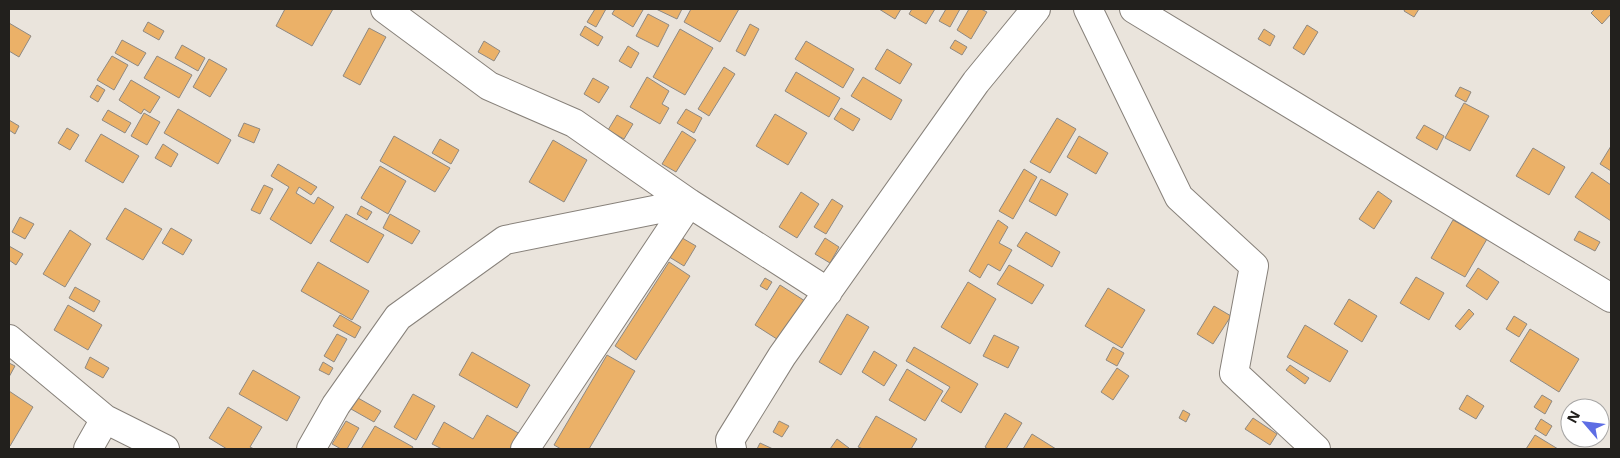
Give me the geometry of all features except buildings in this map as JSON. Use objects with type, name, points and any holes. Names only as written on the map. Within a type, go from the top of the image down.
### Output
[{"type":"street","points":[[385,9],[489,86],[574,123],[689,203],[828,292]]},
{"type":"street","points":[[732,449],[730,440],[782,356],[976,82],[1036,9]]},
{"type":"street","points":[[1088,9],[1179,196],[1254,266],[1234,373],[1316,449]]},
{"type":"street","points":[[1134,9],[1611,298]]},
{"type":"street","points":[[311,449],[336,405],[398,316],[505,240],[689,203]]},
{"type":"street","points":[[525,449],[689,203]]},
{"type":"street","points":[[9,339],[105,419],[165,449]]},
{"type":"street","points":[[88,449],[105,419]]}]
